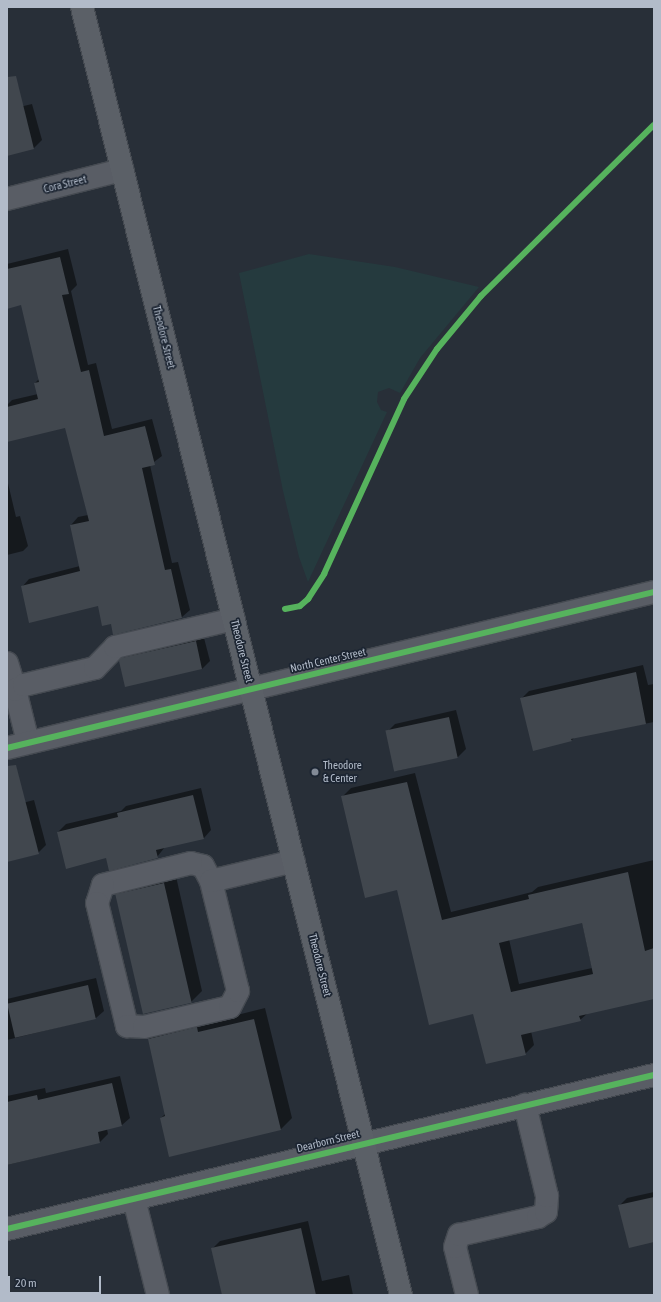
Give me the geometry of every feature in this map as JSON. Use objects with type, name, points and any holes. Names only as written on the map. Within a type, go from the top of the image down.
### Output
[{"type":"main road","name":"Theodore Street","points":[[82,7],[401,1295]]},
{"type":"street","name":"Cora Street","points":[[7,199],[122,170]]},
{"type":"street","name":"North Center Street","points":[[7,748],[654,592]]},
{"type":"street","points":[[15,690],[24,685],[95,668],[116,647],[234,619]]},
{"type":"street","points":[[7,663],[28,742]]},
{"type":"street","points":[[210,881],[294,861]]},
{"type":"street","points":[[191,863],[203,866],[210,881],[238,991],[230,1006],[144,1027],[127,1026],[97,902],[102,886],[191,863]]},
{"type":"street","name":"Dearborn Street","points":[[7,1229],[363,1143],[654,1075]]},
{"type":"street","points":[[467,1295],[455,1247],[459,1235],[538,1217],[546,1212],[547,1196],[525,1105]]},
{"type":"street","points":[[134,1198],[158,1295]]},
{"type":"green space","points":[[309,254],[395,267],[479,287],[420,358],[400,393],[389,388],[378,392],[377,402],[381,410],[387,412],[308,582],[299,557],[283,491],[239,273]]},
{"type":"building","points":[[16,76],[34,149],[7,156],[7,77]]},
{"type":"building","points":[[60,257],[69,294],[62,295],[81,372],[89,370],[104,436],[145,426],[155,465],[142,468],[165,570],[171,569],[182,618],[113,635],[111,624],[102,626],[98,606],[29,623],[21,586],[80,571],[70,525],[89,521],[65,428],[7,442],[7,407],[38,399],[34,383],[39,382],[21,305],[7,309],[7,269]]},
{"type":"building","points":[[196,641],[202,669],[125,687],[119,661],[121,658]]},
{"type":"building","points":[[636,672],[646,724],[571,739],[572,741],[533,751],[520,698]]},
{"type":"building","points":[[449,717],[458,758],[394,772],[385,731]]},
{"type":"building","points":[[16,765],[39,854],[7,862],[7,766]]},
{"type":"building","points":[[407,782],[442,920],[529,899],[528,895],[628,872],[645,951],[654,948],[654,999],[579,1016],[581,1021],[521,1035],[526,1055],[486,1064],[473,1014],[429,1025],[397,890],[365,898],[341,796]],"holes":[[[582,923],[593,974],[511,992],[499,943]]]},
{"type":"building","points":[[193,795],[204,839],[156,850],[158,858],[109,871],[106,858],[66,869],[57,832],[118,817],[117,813]]},
{"type":"building","points":[[164,883],[192,1003],[143,1014],[115,894]]},
{"type":"building","points":[[88,985],[96,1019],[15,1038],[7,1004]]},
{"type":"building","points":[[254,1019],[281,1130],[169,1157],[160,1118],[165,1116],[148,1039],[197,1027],[198,1032]]},
{"type":"building","points":[[112,1083],[122,1126],[98,1132],[100,1143],[7,1165],[7,1102],[37,1095],[38,1100]]},
{"type":"building","points":[[654,1197],[654,1242],[629,1248],[618,1205]]},
{"type":"building","points":[[301,1228],[316,1295],[222,1295],[211,1248]]},
{"type":"cycle path","points":[[285,609],[300,606],[308,599],[324,574],[404,399],[437,349],[481,296],[654,125]]},
{"type":"cycle path","points":[[7,748],[654,592]]},
{"type":"cycle path","points":[[7,1229],[654,1075]]},
{"type":"place","name":"Theodore & Center","points":[[315,772]]}]
